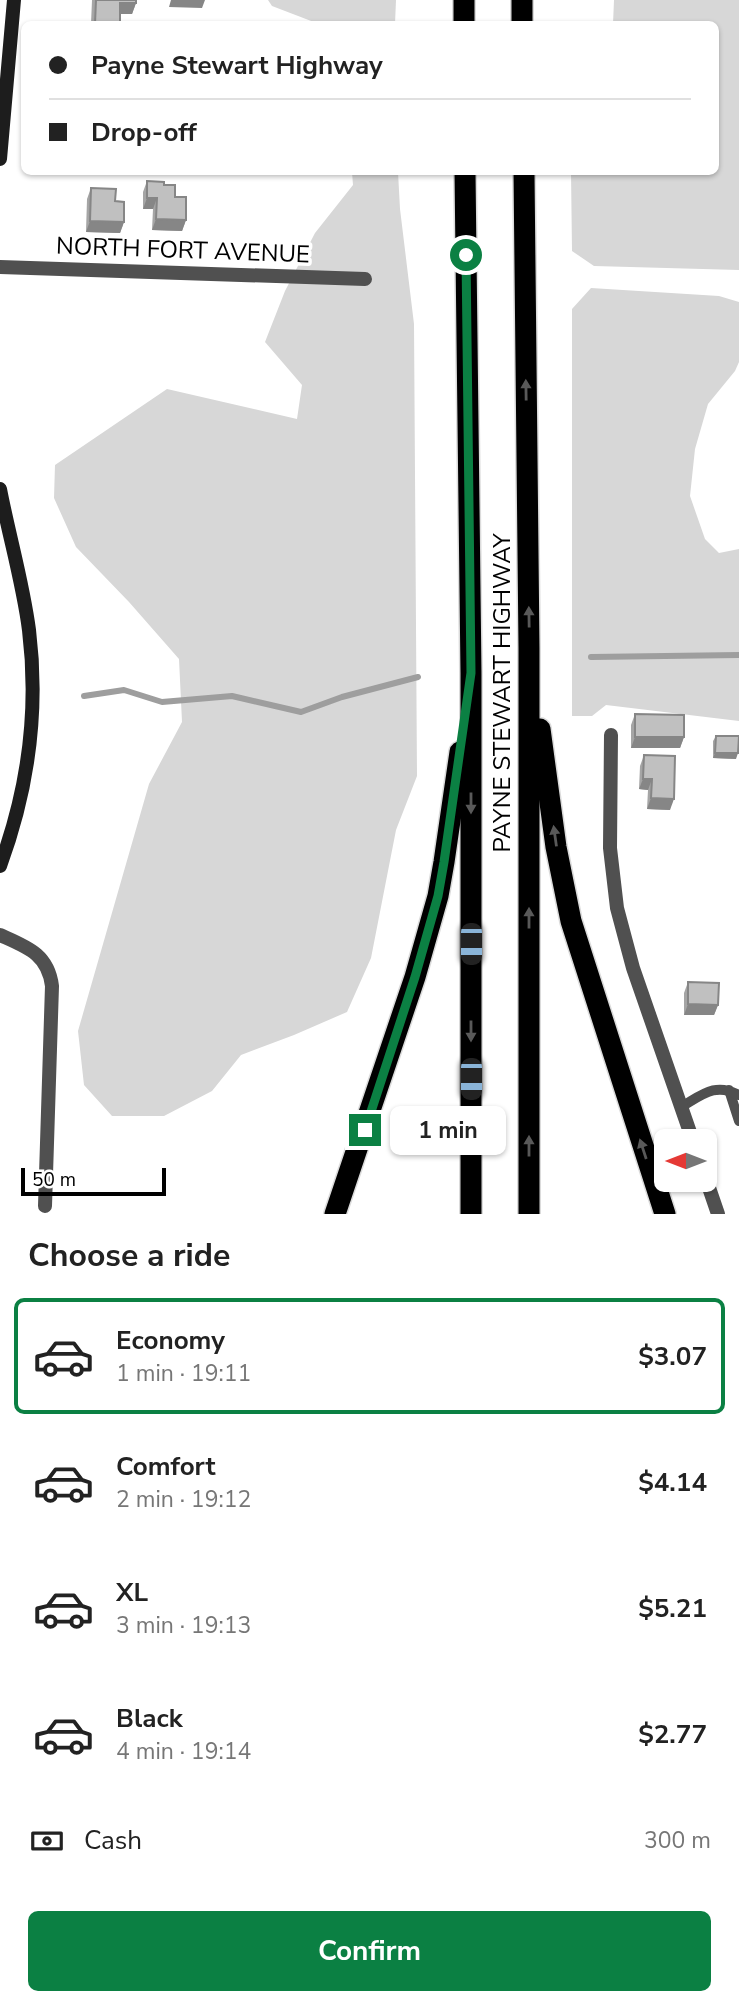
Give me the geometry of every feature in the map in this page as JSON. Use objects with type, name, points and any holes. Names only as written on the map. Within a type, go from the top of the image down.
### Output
[{"type":"highway","points":[[464,0],[464,21]]},
{"type":"highway","points":[[522,0],[522,21]]},
{"type":"highway","name":"PAYNE STEWART HIGHWAY","points":[[466,175],[471,673],[471,1214]]},
{"type":"highway","name":"PAYNE STEWART HIGHWAY","points":[[524,175],[529,648],[529,1214]]},
{"type":"highway","points":[[529,648],[556,847],[571,921],[665,1214]]},
{"type":"highway","points":[[335,1214],[415,977],[438,896],[471,673]]},
{"type":"highway","points":[[328,1214],[346,1184]]},
{"type":"main road","points":[[0,159],[14,0]]},
{"type":"main road","points":[[0,489],[29,628],[33,686],[24,783],[17,815],[0,866]]},
{"type":"street","name":"NORTH FORT AVENUE","points":[[0,267],[365,279]]},
{"type":"street","points":[[611,735],[610,848],[617,908],[633,968],[689,1129]]},
{"type":"street","points":[[0,935],[38,955],[50,973],[52,986],[45,1206]]},
{"type":"street","points":[[710,1192],[718,1214]]},
{"type":"lane","points":[[681,1107],[709,1090],[734,1092],[739,1121]]},
{"type":"shaded area","points":[[268,0],[396,0],[395,21],[311,21],[272,6]]},
{"type":"shaded area","points":[[614,0],[739,0],[739,270],[594,266],[572,251],[571,175],[719,175],[719,21],[613,21]]},
{"type":"shaded area","points":[[352,175],[398,175],[414,324],[417,776],[396,830],[371,958],[347,1012],[241,1055],[212,1091],[164,1116],[112,1116],[84,1085],[78,1031],[149,784],[182,722],[179,659],[76,547],[54,498],[55,465],[167,389],[297,419],[302,385],[265,342],[285,291],[315,233],[353,185]]},
{"type":"shaded area","points":[[591,288],[719,296],[739,302],[739,362],[735,371],[708,404],[695,449],[690,496],[705,539],[719,553],[739,549],[739,721],[606,705],[592,716],[572,716],[572,309]]},
{"type":"building","points":[[96,0],[136,0],[136,3],[120,3],[120,21],[95,21]]},
{"type":"building","points":[[147,181],[175,185],[175,197],[186,197],[186,220],[156,219],[157,198],[147,198]]},
{"type":"building","points":[[91,188],[116,189],[115,201],[124,202],[124,222],[90,221]]},
{"type":"building","points":[[635,714],[684,715],[684,737],[635,737]]},
{"type":"building","points":[[716,736],[739,736],[738,753],[715,753]]},
{"type":"building","points":[[644,755],[675,756],[674,799],[651,798],[652,779],[643,779]]},
{"type":"building","points":[[688,982],[719,983],[718,1005],[688,1004]]},
{"type":"waterway","points":[[591,657],[739,655]]},
{"type":"waterway","points":[[84,696],[124,690],[162,702],[232,696],[301,712],[342,697],[418,677]]},
{"type":"route","points":[[365,1130],[415,977],[438,896],[471,673],[466,255]]}]
